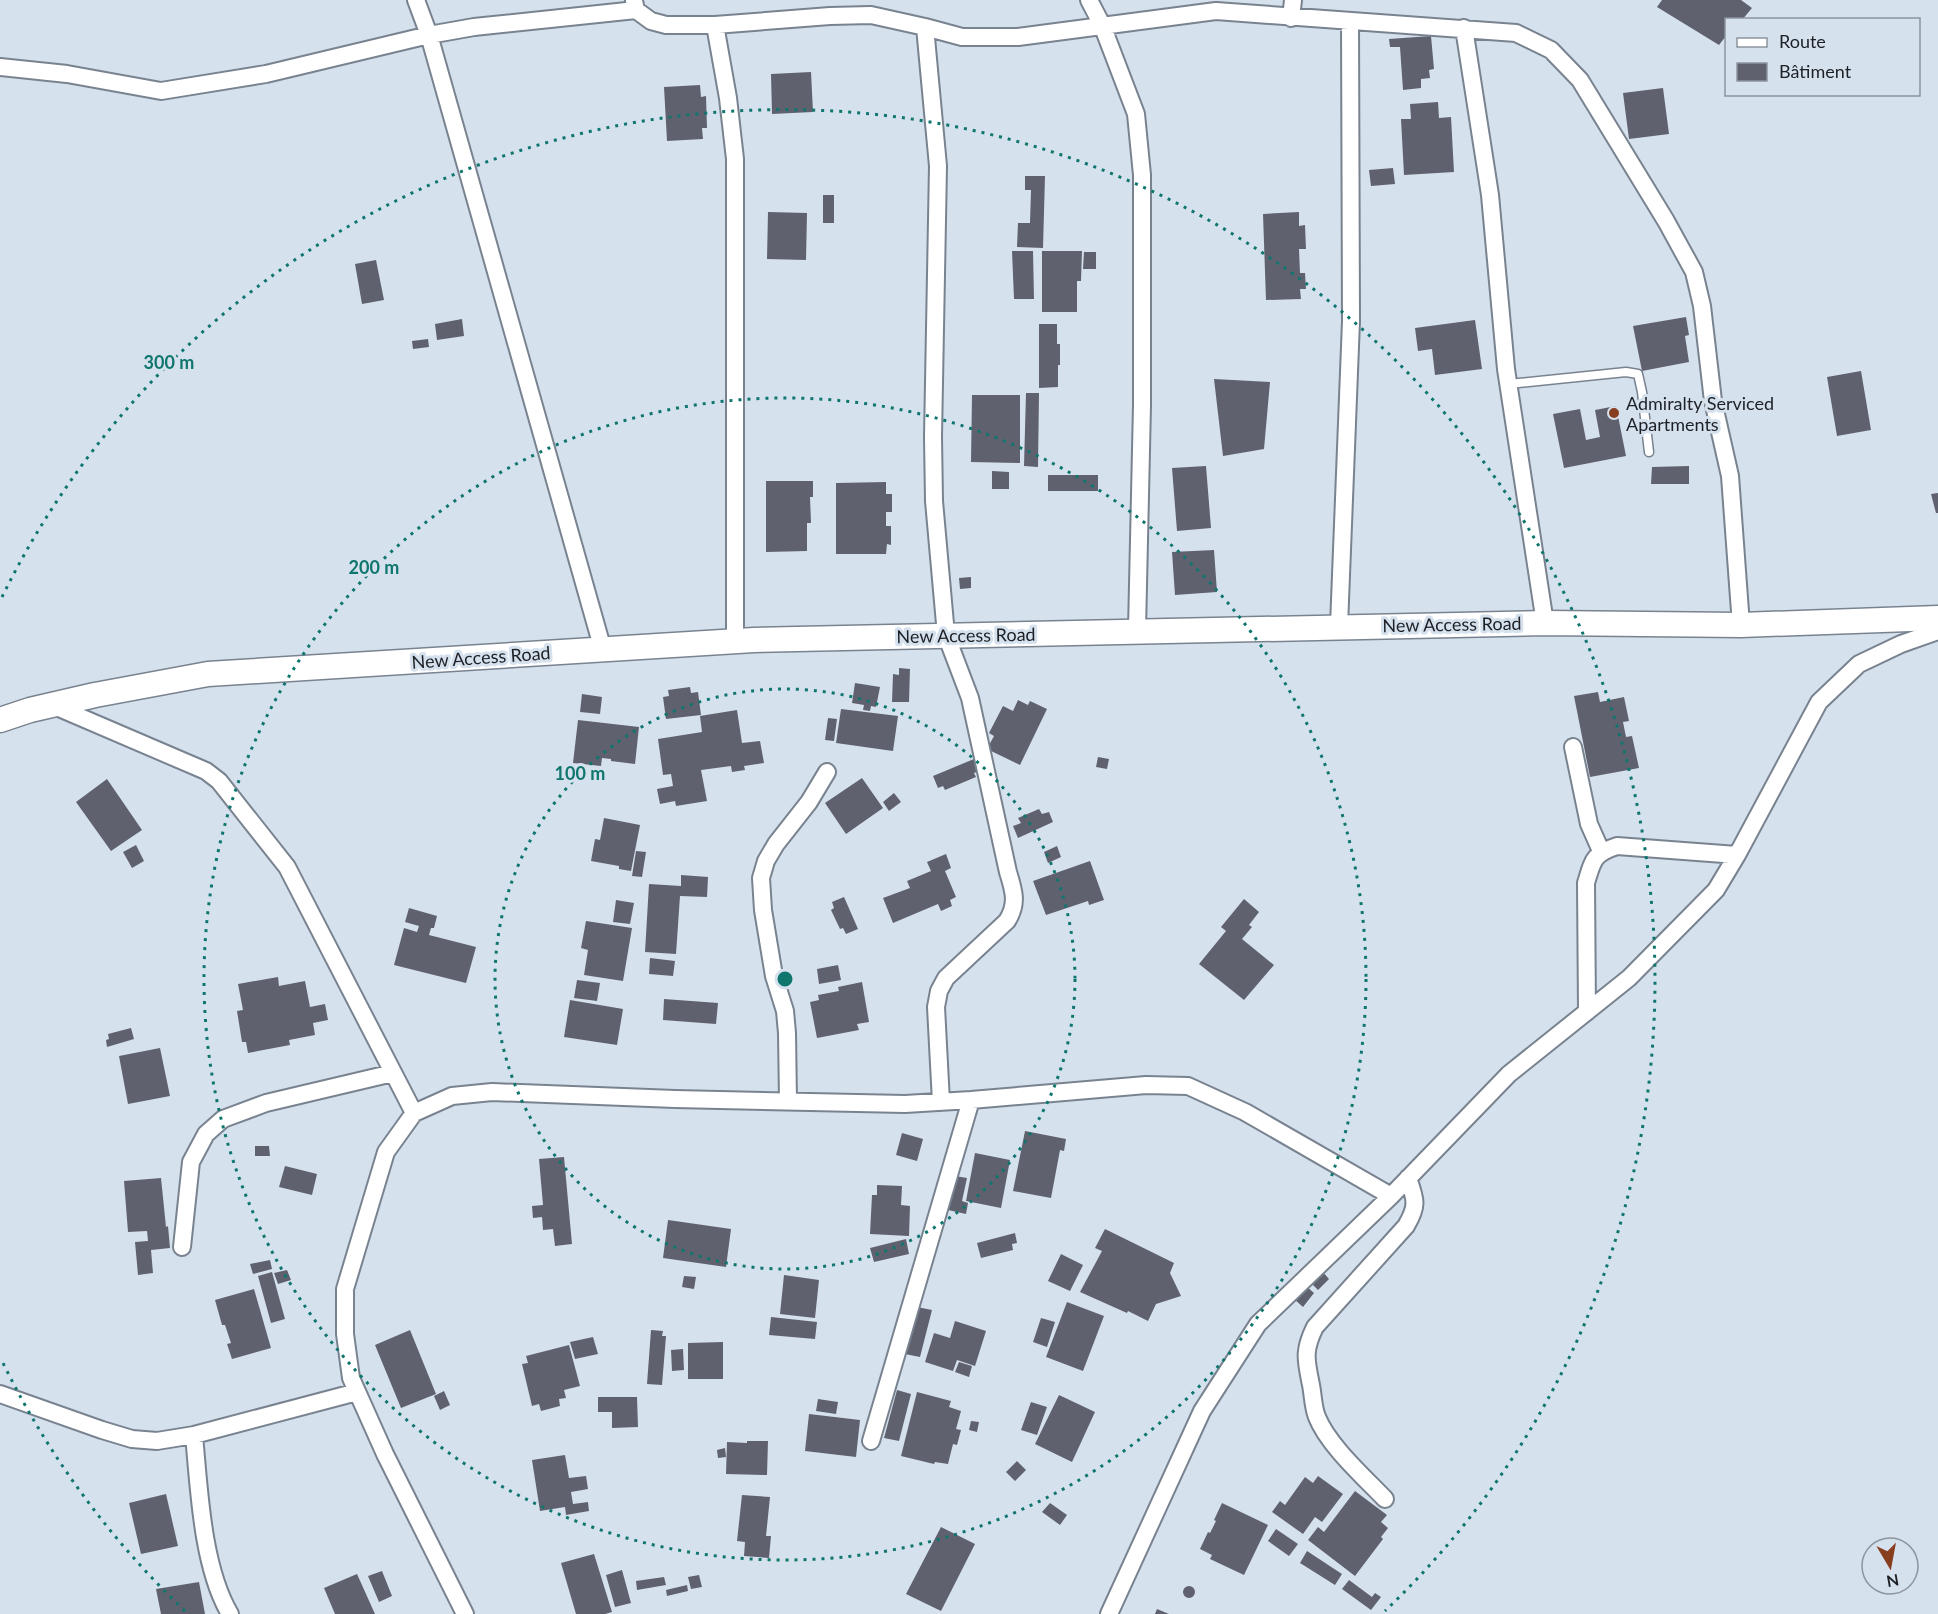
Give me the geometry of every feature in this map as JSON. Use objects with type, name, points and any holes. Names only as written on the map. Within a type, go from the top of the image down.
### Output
[{"type":"main road","name":"New Access Road","points":[[0,720],[95,694],[208,675],[735,641],[1339,626],[1545,623],[1741,625],[1938,618]]},
{"type":"street","points":[[416,0],[429,35],[603,650]]},
{"type":"street","points":[[1089,0],[1102,25],[1136,114],[1142,175],[1142,405],[1137,630]]},
{"type":"street","points":[[1291,18],[1293,0]]},
{"type":"street","points":[[0,66],[67,74],[162,91],[266,75],[429,35],[635,5],[651,21],[666,25],[715,25],[830,16],[868,8],[962,37],[1018,37],[1216,11],[1516,33],[1551,50],[1580,80],[1666,221],[1694,272],[1702,306],[1713,401],[1730,476],[1741,625]]},
{"type":"street","points":[[1339,626],[1351,321],[1350,22]]},
{"type":"street","points":[[715,25],[728,98],[735,159],[735,641]]},
{"type":"street","points":[[926,27],[938,166],[934,501],[946,635],[970,698],[1008,872],[1015,894],[1014,910],[1007,921],[946,978],[939,991],[936,1006],[941,1102]]},
{"type":"street","points":[[1464,28],[1490,195],[1509,384],[1545,623]]},
{"type":"street","points":[[1109,1614],[1202,1412],[1258,1324],[1391,1196],[1509,1074],[1629,978],[1716,890],[1819,702],[1859,664],[1901,644],[1938,631]]},
{"type":"street","points":[[52,705],[206,771],[219,782],[287,867],[414,1113]]},
{"type":"street","points":[[1573,747],[1589,824],[1601,851]]},
{"type":"street","points":[[788,1101],[785,1011],[774,976],[763,910],[761,878],[766,861],[776,844],[809,802],[827,772]]},
{"type":"street","points":[[1587,1012],[1586,883],[1592,863],[1601,851],[1617,846],[1737,855]]},
{"type":"street","points":[[182,1247],[191,1162],[206,1134],[223,1119],[266,1103],[393,1072]]},
{"type":"street","points":[[465,1614],[385,1454],[351,1378],[345,1334],[345,1289],[386,1152],[414,1113],[452,1096],[492,1092],[905,1104],[1146,1085],[1188,1086],[1245,1112],[1391,1196]]},
{"type":"street","points":[[871,1441],[971,1100]]},
{"type":"street","points":[[1385,1499],[1342,1454],[1323,1428],[1317,1416],[1305,1355],[1308,1341],[1315,1327],[1406,1226],[1415,1211],[1415,1198],[1408,1178]]},
{"type":"street","points":[[0,1394],[132,1439],[157,1441],[194,1435],[357,1392]]},
{"type":"street","points":[[194,1435],[204,1536],[222,1601],[230,1614]]},
{"type":"lane","points":[[1509,384],[1626,372],[1638,374],[1649,452]]},
{"type":"building","points":[[1662,0],[1741,0],[1752,8],[1744,18],[1725,18],[1725,37],[1719,45],[1657,7]]},
{"type":"building","points":[[1431,36],[1434,69],[1429,70],[1430,78],[1421,79],[1421,88],[1403,90],[1400,47],[1390,47],[1389,39]]},
{"type":"building","points":[[811,72],[813,112],[772,114],[771,74]]},
{"type":"building","points":[[700,85],[701,97],[706,96],[707,128],[702,128],[703,139],[667,141],[664,87]]},
{"type":"building","points":[[1663,88],[1669,134],[1629,139],[1623,93]]},
{"type":"building","points":[[1438,102],[1439,118],[1451,117],[1454,172],[1404,175],[1401,119],[1411,119],[1410,104]]},
{"type":"building","points":[[1393,168],[1395,184],[1371,186],[1369,170]]},
{"type":"building","points":[[1025,176],[1045,176],[1043,248],[1017,247],[1018,223],[1030,223],[1031,190],[1025,190]]},
{"type":"building","points":[[823,195],[834,195],[834,223],[823,223]]},
{"type":"building","points":[[768,212],[807,213],[806,260],[767,259]]},
{"type":"building","points":[[1299,212],[1299,226],[1305,225],[1306,249],[1299,249],[1300,273],[1305,273],[1306,289],[1300,289],[1301,299],[1266,300],[1263,214]]},
{"type":"building","points":[[1012,251],[1033,251],[1034,299],[1014,299]]},
{"type":"building","points":[[1042,251],[1082,251],[1081,281],[1077,281],[1077,312],[1042,312]]},
{"type":"building","points":[[1084,252],[1096,252],[1096,269],[1083,269]]},
{"type":"building","points":[[376,260],[384,300],[362,304],[355,264]]},
{"type":"building","points":[[1686,317],[1689,335],[1685,336],[1689,362],[1642,371],[1633,326]]},
{"type":"building","points":[[462,319],[464,336],[437,340],[435,324]]},
{"type":"building","points":[[1475,320],[1482,369],[1435,375],[1432,349],[1418,351],[1415,328]]},
{"type":"building","points":[[1039,324],[1057,324],[1057,344],[1060,344],[1058,387],[1039,388]]},
{"type":"building","points":[[428,339],[429,347],[413,349],[412,341]]},
{"type":"building","points":[[1861,371],[1871,430],[1837,436],[1827,377]]},
{"type":"building","points":[[1214,379],[1270,382],[1264,449],[1223,456]]},
{"type":"building","points":[[1026,393],[1039,393],[1038,467],[1024,466]]},
{"type":"building","points":[[972,395],[1020,395],[1020,463],[971,462]]},
{"type":"building","points":[[1616,406],[1626,456],[1564,468],[1553,414],[1580,409],[1586,440],[1600,437],[1595,410]]},
{"type":"building","points":[[1206,466],[1211,528],[1177,531],[1172,468]]},
{"type":"building","points":[[1689,466],[1689,484],[1651,484],[1652,467]]},
{"type":"building","points":[[992,471],[1009,472],[1009,489],[992,489]]},
{"type":"building","points":[[1048,475],[1098,475],[1098,491],[1048,491]]},
{"type":"building","points":[[766,481],[813,481],[813,497],[810,497],[811,523],[807,523],[807,551],[766,552]]},
{"type":"building","points":[[886,482],[886,494],[892,494],[892,512],[886,512],[886,526],[891,526],[891,545],[887,544],[886,554],[836,554],[836,483]]},
{"type":"building","points":[[1938,493],[1938,513],[1936,513],[1931,494]]},
{"type":"building","points":[[1214,550],[1217,592],[1175,595],[1172,552]]},
{"type":"building","points":[[971,577],[971,588],[960,589],[959,578]]},
{"type":"building","points":[[899,668],[910,669],[909,702],[892,702],[893,674],[899,675]]},
{"type":"building","points":[[855,683],[880,687],[876,707],[871,706],[870,711],[863,710],[864,705],[852,703]]},
{"type":"building","points":[[690,687],[691,693],[698,692],[701,715],[666,719],[663,697],[669,696],[668,690]]},
{"type":"building","points":[[1598,692],[1600,702],[1624,697],[1629,721],[1623,722],[1626,737],[1632,736],[1639,768],[1590,777],[1574,696]]},
{"type":"building","points":[[582,694],[602,697],[600,714],[580,712]]},
{"type":"building","points":[[1018,700],[1028,705],[1030,701],[1047,709],[1020,765],[987,749],[994,736],[989,733],[1003,706],[1013,711]]},
{"type":"building","points":[[841,709],[898,716],[893,751],[836,743]]},
{"type":"building","points":[[737,710],[742,743],[760,741],[764,763],[744,766],[745,770],[732,772],[731,766],[701,770],[707,801],[676,806],[675,801],[660,804],[657,789],[673,786],[671,774],[663,775],[658,739],[702,732],[700,716]]},
{"type":"building","points":[[828,718],[837,719],[834,741],[825,740]]},
{"type":"building","points":[[578,720],[639,727],[635,764],[602,758],[601,766],[573,763]]},
{"type":"building","points":[[1098,757],[1109,759],[1107,769],[1096,767]]},
{"type":"building","points":[[974,759],[979,771],[974,773],[976,777],[945,790],[943,786],[938,788],[933,776]]},
{"type":"building","points":[[862,778],[883,808],[846,834],[825,803]]},
{"type":"building","points":[[107,779],[142,830],[111,851],[76,802]]},
{"type":"building","points":[[894,793],[901,802],[889,811],[883,802]]},
{"type":"building","points":[[1039,809],[1042,814],[1049,812],[1053,822],[1018,838],[1013,826],[1021,823],[1018,818]]},
{"type":"building","points":[[604,818],[640,825],[631,871],[619,869],[619,866],[591,861],[595,839],[600,840]]},
{"type":"building","points":[[136,845],[144,861],[132,868],[123,852]]},
{"type":"building","points":[[1057,846],[1061,857],[1048,863],[1044,852]]},
{"type":"building","points":[[636,851],[646,852],[642,877],[632,876]]},
{"type":"building","points":[[946,854],[951,868],[945,871],[956,897],[950,900],[952,906],[941,911],[938,904],[893,923],[883,898],[910,888],[907,881],[931,871],[927,862]]},
{"type":"building","points":[[1090,861],[1104,900],[1089,905],[1088,901],[1046,915],[1033,881]]},
{"type":"building","points":[[681,875],[708,877],[707,897],[680,896],[676,954],[645,952],[649,884],[681,886]]},
{"type":"building","points":[[844,897],[858,929],[846,934],[843,928],[840,929],[831,910],[834,908],[832,902]]},
{"type":"building","points":[[1244,899],[1259,912],[1249,925],[1252,927],[1242,939],[1274,965],[1244,1000],[1199,964],[1226,931],[1221,927]]},
{"type":"building","points":[[616,900],[634,903],[630,924],[613,922]]},
{"type":"building","points":[[409,908],[437,916],[434,928],[431,928],[429,935],[476,947],[466,983],[394,965],[404,928],[417,932],[419,926],[405,922]]},
{"type":"building","points":[[586,921],[632,928],[623,981],[584,975],[588,950],[581,948]]},
{"type":"building","points":[[650,958],[675,961],[673,976],[649,974]]},
{"type":"building","points":[[838,965],[841,980],[819,984],[817,969]]},
{"type":"building","points":[[278,977],[279,986],[305,981],[310,1007],[325,1004],[328,1020],[313,1023],[315,1035],[289,1040],[290,1045],[248,1053],[246,1042],[242,1042],[237,1011],[243,1010],[238,984]]},
{"type":"building","points":[[577,980],[600,983],[597,1001],[574,998]]},
{"type":"building","points":[[862,982],[869,1022],[857,1024],[859,1030],[817,1038],[810,1002],[819,1000],[818,995],[839,991],[838,987]]},
{"type":"building","points":[[664,999],[718,1003],[716,1024],[663,1020]]},
{"type":"building","points":[[570,1000],[623,1009],[617,1045],[564,1037]]},
{"type":"building","points":[[131,1028],[134,1039],[107,1047],[108,1034]]},
{"type":"building","points":[[160,1048],[170,1096],[128,1104],[119,1056]]},
{"type":"building","points":[[1025,1131],[1066,1139],[1064,1151],[1060,1150],[1051,1198],[1013,1191]]},
{"type":"building","points":[[902,1133],[923,1139],[917,1161],[896,1155]]},
{"type":"building","points":[[255,1146],[269,1146],[270,1156],[255,1156]]},
{"type":"building","points":[[975,1153],[1010,1160],[1001,1208],[966,1201]]},
{"type":"building","points":[[564,1157],[572,1244],[555,1246],[553,1229],[543,1230],[542,1217],[533,1218],[532,1206],[543,1205],[539,1159]]},
{"type":"building","points":[[285,1166],[317,1174],[312,1195],[279,1187]]},
{"type":"building","points":[[955,1176],[967,1178],[962,1201],[968,1203],[966,1214],[948,1210]]},
{"type":"building","points":[[161,1178],[170,1248],[151,1250],[153,1273],[138,1275],[135,1242],[148,1241],[147,1231],[128,1232],[124,1181]]},
{"type":"building","points":[[877,1185],[902,1186],[901,1205],[910,1206],[909,1236],[870,1234],[872,1195],[877,1195]]},
{"type":"building","points":[[668,1220],[731,1229],[726,1267],[663,1258]]},
{"type":"building","points":[[1105,1229],[1174,1263],[1170,1273],[1181,1296],[1156,1304],[1148,1321],[1080,1292],[1102,1251],[1095,1248]]},
{"type":"building","points":[[1015,1233],[1017,1243],[1012,1244],[1013,1250],[981,1258],[977,1243]]},
{"type":"building","points":[[906,1239],[909,1254],[874,1262],[870,1248]]},
{"type":"building","points":[[1061,1254],[1083,1265],[1070,1291],[1048,1281]]},
{"type":"building","points":[[270,1260],[272,1269],[253,1274],[250,1264]]},
{"type":"building","points":[[287,1270],[291,1280],[278,1284],[274,1273]]},
{"type":"building","points":[[1322,1271],[1329,1279],[1318,1290],[1310,1282]]},
{"type":"building","points":[[272,1272],[285,1319],[271,1323],[258,1276]]},
{"type":"building","points":[[784,1275],[819,1280],[815,1318],[780,1314]]},
{"type":"building","points":[[684,1276],[696,1277],[694,1289],[682,1287]]},
{"type":"building","points":[[1306,1286],[1314,1293],[1303,1307],[1294,1299]]},
{"type":"building","points":[[254,1289],[271,1348],[232,1359],[227,1344],[231,1343],[225,1325],[222,1325],[215,1300]]},
{"type":"building","points":[[1067,1302],[1104,1316],[1083,1371],[1046,1357]]},
{"type":"building","points":[[917,1307],[932,1310],[920,1357],[905,1354]]},
{"type":"building","points":[[771,1317],[817,1322],[815,1339],[769,1335]]},
{"type":"building","points":[[1041,1318],[1055,1322],[1047,1347],[1033,1342]]},
{"type":"building","points":[[955,1321],[986,1331],[975,1366],[957,1360],[953,1371],[925,1362],[934,1333],[950,1338]]},
{"type":"building","points":[[410,1330],[436,1394],[401,1408],[375,1345]]},
{"type":"building","points":[[651,1330],[663,1331],[662,1336],[666,1336],[662,1385],[647,1384]]},
{"type":"building","points":[[593,1337],[598,1354],[575,1359],[570,1342]]},
{"type":"building","points":[[723,1342],[723,1379],[688,1379],[688,1343]]},
{"type":"building","points":[[569,1345],[580,1386],[564,1390],[566,1398],[559,1399],[560,1406],[541,1411],[539,1404],[532,1406],[522,1364],[528,1363],[526,1356]]},
{"type":"building","points":[[683,1349],[684,1370],[672,1371],[671,1350]]},
{"type":"building","points":[[959,1362],[972,1366],[969,1377],[955,1372]]},
{"type":"building","points":[[897,1390],[911,1394],[899,1441],[884,1438]]},
{"type":"building","points":[[444,1391],[450,1405],[440,1410],[434,1396]]},
{"type":"building","points":[[917,1392],[951,1401],[949,1407],[961,1411],[956,1429],[961,1430],[957,1445],[953,1444],[948,1464],[935,1462],[934,1464],[901,1456]]},
{"type":"building","points":[[1059,1395],[1095,1412],[1072,1462],[1035,1444]]},
{"type":"building","points":[[598,1397],[637,1397],[638,1427],[612,1428],[612,1412],[598,1412]]},
{"type":"building","points":[[818,1399],[838,1402],[836,1414],[816,1411]]},
{"type":"building","points":[[1031,1402],[1047,1407],[1037,1435],[1021,1430]]},
{"type":"building","points":[[809,1414],[860,1420],[856,1457],[805,1451]]},
{"type":"building","points":[[971,1421],[979,1422],[977,1432],[969,1430]]},
{"type":"building","points":[[747,1441],[768,1441],[767,1475],[726,1474],[727,1442],[747,1443]]},
{"type":"building","points":[[725,1448],[726,1457],[718,1458],[717,1450]]},
{"type":"building","points":[[565,1455],[569,1478],[586,1476],[588,1489],[571,1492],[573,1504],[588,1502],[589,1511],[566,1515],[565,1507],[540,1511],[532,1460]]},
{"type":"building","points":[[1017,1461],[1026,1470],[1015,1481],[1006,1472]]},
{"type":"building","points":[[1318,1476],[1343,1494],[1322,1522],[1315,1517],[1303,1534],[1272,1512],[1280,1501],[1285,1505],[1305,1477],[1313,1483]]},
{"type":"building","points":[[1355,1491],[1387,1515],[1381,1522],[1388,1528],[1381,1537],[1383,1539],[1355,1576],[1308,1540],[1318,1527],[1324,1532]]},
{"type":"building","points":[[166,1494],[178,1546],[141,1554],[129,1503]]},
{"type":"building","points":[[742,1495],[770,1497],[766,1536],[771,1536],[769,1558],[744,1556],[745,1542],[737,1541]]},
{"type":"building","points":[[1050,1503],[1067,1515],[1060,1525],[1042,1512]]},
{"type":"building","points":[[1222,1503],[1268,1525],[1244,1575],[1210,1559],[1212,1555],[1200,1549],[1216,1521],[1214,1520]]},
{"type":"building","points":[[941,1527],[975,1544],[941,1611],[906,1594]]},
{"type":"building","points":[[1276,1529],[1298,1544],[1289,1556],[1268,1541]]},
{"type":"building","points":[[1307,1551],[1342,1574],[1335,1585],[1300,1563]]},
{"type":"building","points":[[594,1554],[612,1612],[576,1614],[561,1563]]},
{"type":"building","points":[[622,1570],[631,1603],[615,1607],[606,1575]]},
{"type":"building","points":[[382,1571],[392,1596],[379,1602],[368,1576]]},
{"type":"building","points":[[357,1574],[375,1614],[335,1614],[324,1588]]},
{"type":"building","points":[[699,1575],[702,1587],[691,1589],[688,1577]]},
{"type":"building","points":[[664,1577],[666,1585],[637,1590],[636,1581]]},
{"type":"building","points":[[1349,1580],[1372,1597],[1375,1593],[1381,1597],[1371,1610],[1342,1589]]},
{"type":"building","points":[[199,1582],[205,1614],[161,1614],[156,1589]]},
{"type":"building","points":[[687,1585],[688,1591],[667,1596],[666,1590]]},
{"type":"building","points":[[1191,1586],[1194,1587],[1194,1597],[1187,1598],[1184,1597],[1183,1590],[1184,1587]]},
{"type":"building","points":[[1157,1609],[1169,1614],[1155,1614]]},
{"type":"place","name":"Admiralty Serviced Apartments","points":[[1614,413]]}]
